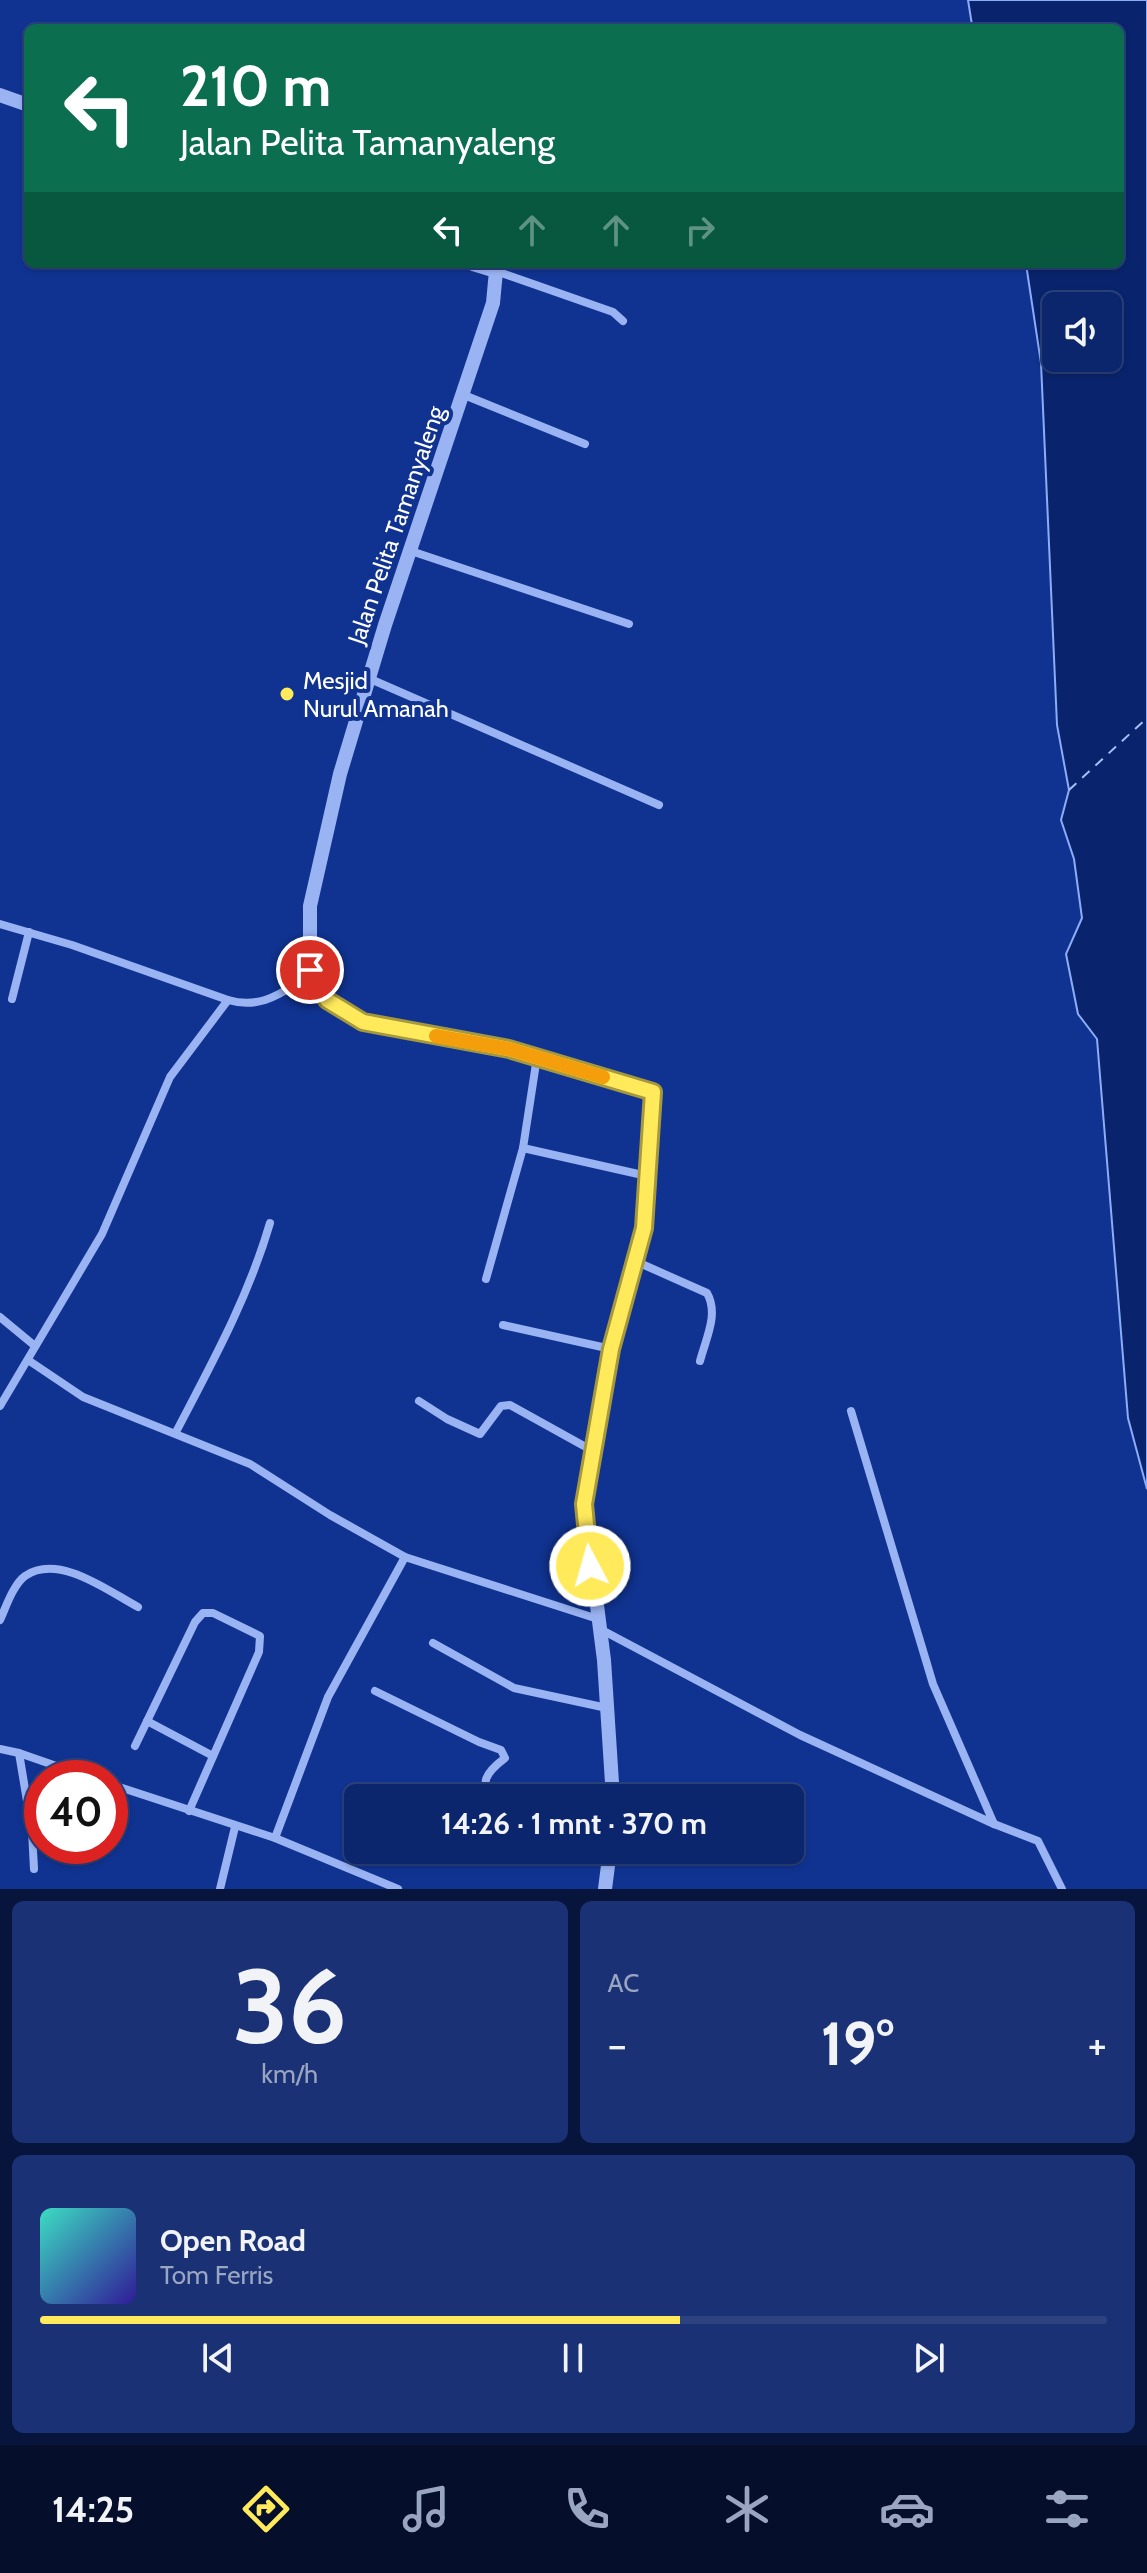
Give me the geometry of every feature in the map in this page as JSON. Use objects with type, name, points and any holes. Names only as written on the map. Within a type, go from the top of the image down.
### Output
[{"type":"street","points":[[0,95],[24,104]]},
{"type":"street","points":[[486,268],[613,312],[623,321]]},
{"type":"street","name":"Jalan Pelita Tamanyaleng","points":[[310,976],[310,906],[337,788],[368,678],[493,303],[496,271]]},
{"type":"street","points":[[464,395],[585,444]]},
{"type":"street","points":[[411,551],[629,624]]},
{"type":"street","points":[[368,678],[659,805]]},
{"type":"street","points":[[0,924],[245,1005],[263,1003],[310,976],[327,1000],[363,1022],[480,1043],[653,1092],[644,1228],[611,1349],[584,1504],[599,1623],[612,1784]]},
{"type":"street","points":[[12,999],[29,932]]},
{"type":"street","points":[[0,1406],[102,1234],[170,1077],[228,1000]]},
{"type":"street","points":[[486,1279],[523,1148],[537,1057]]},
{"type":"street","points":[[523,1148],[647,1176]]},
{"type":"street","points":[[176,1432],[228,1337],[258,1265],[270,1223]]},
{"type":"street","points":[[635,1261],[707,1293],[713,1303],[713,1315],[700,1361]]},
{"type":"street","points":[[0,1317],[35,1346]]},
{"type":"street","points":[[503,1325],[611,1349]]},
{"type":"street","points":[[28,1360],[83,1397],[250,1464],[330,1515],[405,1557],[599,1623],[786,1728],[994,1824],[1038,1841],[1062,1889]]},
{"type":"street","points":[[419,1401],[480,1434],[501,1406],[510,1405],[593,1451]]},
{"type":"street","points":[[851,1411],[933,1684],[994,1824]]},
{"type":"street","points":[[275,1838],[328,1697],[405,1557]]},
{"type":"street","points":[[0,1620],[23,1577],[36,1571],[57,1569],[75,1574],[138,1607]]},
{"type":"street","points":[[135,1746],[195,1622],[203,1613],[213,1613],[260,1636],[259,1652],[189,1811]]},
{"type":"street","points":[[433,1643],[514,1688],[607,1708]]},
{"type":"street","points":[[375,1691],[501,1750],[505,1758],[486,1774],[485,1784]]},
{"type":"street","points":[[147,1721],[213,1756]]},
{"type":"street","points":[[0,1749],[39,1760]]},
{"type":"street","points":[[19,1753],[32,1831],[34,1869]]},
{"type":"street","points":[[128,1790],[275,1838],[398,1889]]},
{"type":"street","points":[[220,1889],[235,1827]]},
{"type":"street","points":[[605,1889],[608,1864]]},
{"type":"shaded area","points":[[968,0],[1147,0],[1147,1489],[1128,1418],[1097,1039],[1078,1014],[1066,954],[1082,918],[1074,859],[1061,820],[1069,790],[1057,725],[1041,363],[1027,268],[1124,268],[1124,24],[972,24]]},
{"type":"ferry route","points":[[1069,790],[1147,718]]},
{"type":"slow traffic","points":[[436,1036],[509,1049],[603,1077]]},
{"type":"place","name":"Mesjid Nurul Amanah","points":[[287,694]]},
{"type":"route","points":[[310,970],[310,976],[327,1000],[363,1022],[386,1029],[509,1049],[653,1092],[644,1228],[611,1349],[584,1504],[590,1566]]}]
